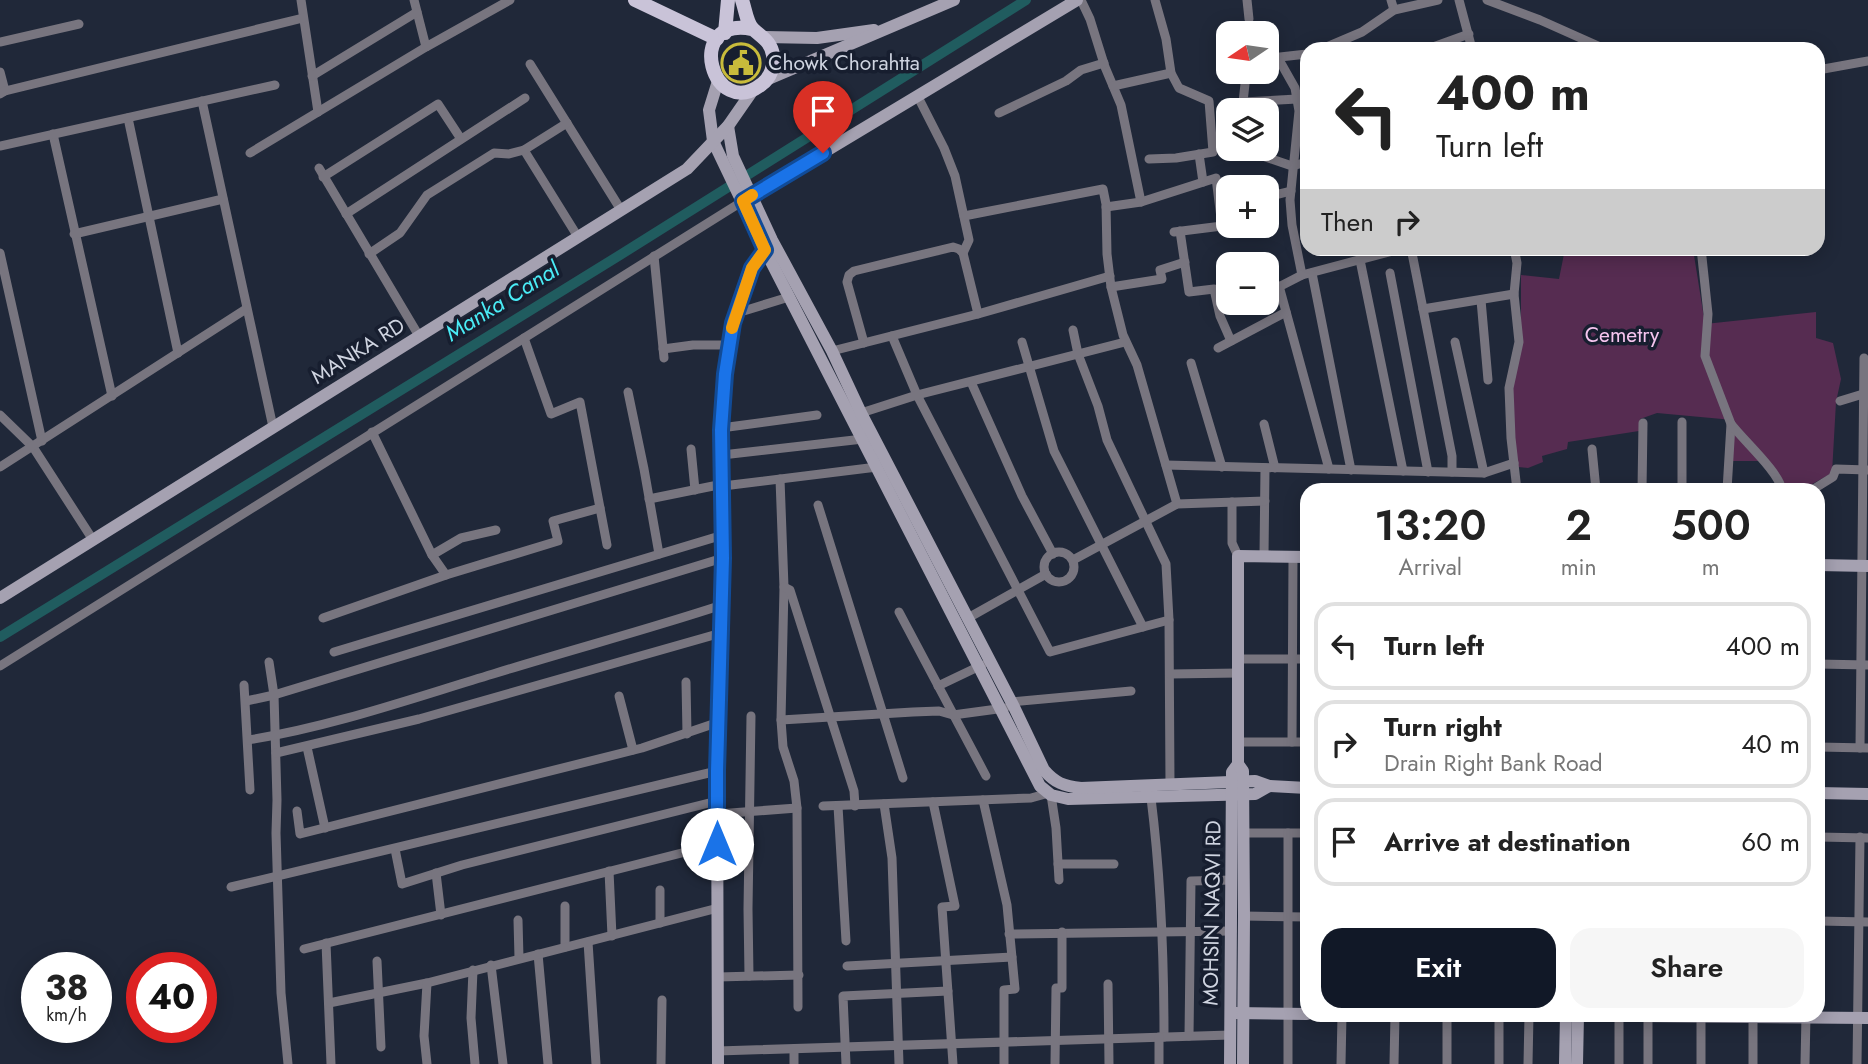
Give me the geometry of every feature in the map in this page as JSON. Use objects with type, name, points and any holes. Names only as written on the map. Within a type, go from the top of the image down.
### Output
[{"type":"main road","points":[[635,0],[721,36]]},
{"type":"main road","points":[[728,0],[721,36],[710,56],[713,73],[718,81],[728,89],[740,92],[753,90],[766,80],[954,0]]},
{"type":"main road","points":[[742,0],[758,33],[773,54],[774,63],[766,80]]},
{"type":"main road","points":[[745,194],[918,97],[1079,0]]},
{"type":"main road","points":[[721,36],[733,29],[817,38],[898,25]]},
{"type":"main road","points":[[718,81],[709,110],[713,141],[728,158],[789,297],[877,467],[1044,770],[1059,784],[1081,788],[1170,785],[1238,789]]},
{"type":"main road","name":"MANKA RD","points":[[0,598],[687,169],[728,126],[753,90]]},
{"type":"main road","points":[[728,126],[728,158]]},
{"type":"main road","points":[[718,1058],[717,771],[723,558],[721,428],[730,345],[737,313],[752,268],[768,245]]},
{"type":"main road","points":[[768,245],[832,351],[861,413],[968,618],[985,664]]},
{"type":"main road","points":[[1238,556],[1300,557]]},
{"type":"main road","name":"MOHSIN NAQVI RD","points":[[1230,1064],[1230,1035],[1237,1013],[1244,916],[1244,833],[1238,789],[1232,772],[1238,764],[1239,742],[1238,556]]},
{"type":"main road","points":[[1825,565],[1865,566]]},
{"type":"main road","points":[[1008,706],[1035,779],[1050,794],[1068,799],[1151,798],[1238,789],[1255,781],[1269,786],[1300,788]]},
{"type":"main road","name":"MOHSIN NAQVI RD","points":[[1238,789],[1232,880],[1232,931],[1242,1064]]},
{"type":"main road","points":[[1825,793],[1868,794]]},
{"type":"main road","points":[[1237,1013],[1300,1014]]},
{"type":"main road","points":[[1825,1017],[1863,1018]]},
{"type":"main road","points":[[1565,1064],[1566,1022]]},
{"type":"main road","points":[[1577,1064],[1578,1022]]},
{"type":"street","points":[[301,0],[318,112]]},
{"type":"street","points":[[414,0],[426,47]]},
{"type":"street","points":[[250,153],[510,0]]},
{"type":"street","points":[[1079,0],[1090,19],[1121,105],[1141,202]]},
{"type":"street","points":[[1149,159],[1213,152],[1209,101],[1179,88],[1171,73],[1166,39],[1154,0]]},
{"type":"street","points":[[1247,0],[1249,19]]},
{"type":"street","points":[[1391,0],[1394,10]]},
{"type":"street","points":[[1343,42],[1394,10],[1438,0]]},
{"type":"street","points":[[1459,0],[1471,42]]},
{"type":"street","points":[[1487,0],[1590,42]]},
{"type":"street","points":[[312,76],[417,12]]},
{"type":"street","points":[[0,72],[2,93],[303,18]]},
{"type":"street","points":[[0,42],[79,24]]},
{"type":"street","points":[[1447,42],[1469,34]]},
{"type":"street","points":[[1300,55],[1275,58],[1295,88],[1297,99],[1291,191],[1292,225],[1302,275]]},
{"type":"street","points":[[1825,69],[1868,61]]},
{"type":"street","points":[[999,113],[1066,81],[1081,70],[1104,63]]},
{"type":"street","points":[[530,64],[621,210]]},
{"type":"street","points":[[1113,86],[1171,73]]},
{"type":"street","points":[[1245,84],[1243,102],[1297,99]]},
{"type":"street","points":[[0,146],[275,85]]},
{"type":"street","points":[[918,97],[955,176],[969,240],[963,253]]},
{"type":"street","points":[[346,214],[525,98]]},
{"type":"street","points":[[202,102],[273,427]]},
{"type":"street","points":[[419,336],[321,172],[438,104],[461,139]]},
{"type":"street","points":[[128,118],[178,352]]},
{"type":"street","points":[[369,254],[400,233],[427,195],[494,153],[509,154],[524,150],[567,123]]},
{"type":"street","points":[[53,135],[112,396]]},
{"type":"street","points":[[524,150],[578,237]]},
{"type":"street","points":[[1199,154],[1203,182]]},
{"type":"street","points":[[1277,161],[1292,166],[1300,164]]},
{"type":"street","points":[[1106,207],[1141,202],[1216,178],[1222,226],[1177,232],[1189,292],[1214,289],[1220,316],[1231,341]]},
{"type":"street","points":[[964,216],[1103,189],[1111,287],[1117,315],[1125,342],[1137,365],[1177,504]]},
{"type":"street","points":[[1279,194],[1291,191]]},
{"type":"street","points":[[0,666],[654,256],[745,194]]},
{"type":"street","points":[[75,234],[223,199]]},
{"type":"street","points":[[864,343],[847,282],[854,271],[953,247],[959,248],[963,253],[978,314]]},
{"type":"street","points":[[0,253],[37,444],[93,540]]},
{"type":"street","points":[[654,256],[664,354],[693,345],[730,345]]},
{"type":"street","points":[[1329,469],[1279,286],[1302,275],[1375,256]]},
{"type":"street","points":[[1413,256],[1452,456],[1452,472]]},
{"type":"street","points":[[1516,256],[1514,295],[1518,341],[1509,388],[1516,483]]},
{"type":"street","points":[[1702,256],[1708,314],[1705,356],[1731,424],[1781,483]]},
{"type":"street","points":[[1360,260],[1403,471]]},
{"type":"street","points":[[1111,287],[1161,279],[1160,270],[1185,262]]},
{"type":"street","points":[[1312,273],[1351,470]]},
{"type":"street","points":[[1390,273],[1429,472]]},
{"type":"street","points":[[832,351],[978,314],[1110,276]]},
{"type":"street","points":[[1423,309],[1514,295]]},
{"type":"street","points":[[737,313],[789,297]]},
{"type":"street","points":[[1480,300],[1488,380]]},
{"type":"street","points":[[0,467],[246,309]]},
{"type":"street","points":[[1218,348],[1286,312]]},
{"type":"street","points":[[1073,330],[1078,354],[1098,406],[1107,440],[1144,523],[1166,564],[1170,785]]},
{"type":"street","points":[[892,336],[917,395],[1050,652],[1169,620]]},
{"type":"street","points":[[524,338],[551,414],[580,402],[607,545]]},
{"type":"street","points":[[1023,342],[1054,451],[1143,627]]},
{"type":"street","points":[[861,413],[917,395],[1125,342]]},
{"type":"street","points":[[1455,342],[1484,473]]},
{"type":"street","points":[[1825,747],[1864,748],[1864,358]]},
{"type":"street","points":[[1191,363],[1222,467]]},
{"type":"street","points":[[971,382],[1022,496],[1053,554]]},
{"type":"street","points":[[628,392],[659,554]]},
{"type":"street","points":[[1840,401],[1863,394]]},
{"type":"street","points":[[0,415],[37,444]]},
{"type":"street","points":[[721,428],[817,415]]},
{"type":"street","points":[[1682,422],[1682,483]]},
{"type":"street","points":[[1642,483],[1643,423]]},
{"type":"street","points":[[1264,424],[1270,468],[1265,501],[1264,556]]},
{"type":"street","points":[[1727,483],[1731,424]]},
{"type":"street","points":[[372,432],[432,555],[446,575]]},
{"type":"street","points":[[722,455],[863,439]]},
{"type":"street","points":[[691,449],[695,490]]},
{"type":"street","points":[[1592,449],[1595,483]]},
{"type":"street","points":[[1166,465],[1484,473],[1514,463]]},
{"type":"street","points":[[649,499],[723,485],[877,467]]},
{"type":"street","points":[[1823,483],[1833,477],[1836,469],[1866,470]]},
{"type":"street","points":[[780,479],[784,587],[781,720],[783,747],[794,781],[797,808],[798,1007]]},
{"type":"street","points":[[1073,560],[1177,504],[1265,501]]},
{"type":"street","points":[[1231,502],[1232,543],[1238,556]]},
{"type":"street","points":[[818,505],[903,778]]},
{"type":"street","points":[[323,618],[446,575],[558,541],[553,521],[600,508]]},
{"type":"street","points":[[432,555],[461,538],[496,530]]},
{"type":"street","points":[[334,652],[723,535]]},
{"type":"street","points":[[1046,574],[1046,561],[1053,554],[1062,552],[1073,560]]},
{"type":"street","points":[[1292,742],[1293,557]]},
{"type":"street","points":[[246,701],[274,695],[723,558]]},
{"type":"street","points":[[1046,574],[1057,582],[1066,581],[1073,574],[1073,560]]},
{"type":"street","points":[[968,618],[1046,574]]},
{"type":"street","points":[[784,587],[790,590],[799,615],[854,791],[855,806]]},
{"type":"street","points":[[248,740],[305,730],[722,605]]},
{"type":"street","points":[[899,612],[986,776]]},
{"type":"street","points":[[276,753],[444,713],[721,633]]},
{"type":"street","points":[[1239,659],[1300,659]]},
{"type":"street","points":[[269,662],[276,736],[275,833],[281,993],[288,1064]]},
{"type":"street","points":[[938,686],[985,664]]},
{"type":"street","points":[[1825,664],[1865,665]]},
{"type":"street","points":[[1170,674],[1239,673]]},
{"type":"street","points":[[687,682],[687,734]]},
{"type":"street","points":[[244,685],[250,790]]},
{"type":"street","points":[[781,720],[939,711],[953,715],[1131,691]]},
{"type":"street","points":[[619,696],[633,750]]},
{"type":"street","points":[[749,976],[751,716]]},
{"type":"street","points":[[297,811],[300,834],[633,750],[719,722]]},
{"type":"street","points":[[1239,742],[1300,742]]},
{"type":"street","points":[[307,747],[325,828]]},
{"type":"street","points":[[231,887],[717,771]]},
{"type":"street","points":[[823,806],[1031,798],[1050,794],[1056,828],[1059,880]]},
{"type":"street","points":[[1151,798],[1164,932],[1159,1064]]},
{"type":"street","points":[[983,800],[1006,905],[1015,989],[1004,990],[1004,1064]]},
{"type":"street","points":[[933,802],[955,906],[942,907],[953,1064]]},
{"type":"street","points":[[884,804],[892,858],[899,1064]]},
{"type":"street","points":[[838,806],[846,941]]},
{"type":"street","points":[[395,849],[402,884],[436,873],[717,807],[750,811],[797,808]]},
{"type":"street","points":[[1244,833],[1300,833]]},
{"type":"street","points":[[1288,833],[1288,1064]]},
{"type":"street","points":[[1825,837],[1864,838],[1863,1018],[1857,1064]]},
{"type":"street","points":[[304,949],[717,844]]},
{"type":"street","points":[[1058,864],[1114,864]]},
{"type":"street","points":[[609,872],[612,936]]},
{"type":"street","points":[[436,873],[441,915]]},
{"type":"street","points":[[1189,1036],[1191,881],[1232,880]]},
{"type":"street","points":[[660,890],[660,923]]},
{"type":"street","points":[[565,906],[565,947]]},
{"type":"street","points":[[330,1003],[427,983],[718,908]]},
{"type":"street","points":[[1244,916],[1300,917]]},
{"type":"street","points":[[518,920],[519,958]]},
{"type":"street","points":[[1825,921],[1863,922]]},
{"type":"street","points":[[1009,934],[1232,931]]},
{"type":"street","points":[[1055,1064],[1056,988],[1062,988],[1062,932]]},
{"type":"street","points":[[588,942],[596,1064]]},
{"type":"street","points":[[326,943],[331,1064]]},
{"type":"street","points":[[538,954],[548,1064]]},
{"type":"street","points":[[847,966],[1012,957]]},
{"type":"street","points":[[377,961],[381,1047]]},
{"type":"street","points":[[492,965],[503,1064]]},
{"type":"street","points":[[473,970],[471,1018],[475,1064]]},
{"type":"street","points":[[718,977],[799,975]]},
{"type":"street","points":[[427,983],[424,1036],[427,1064]]},
{"type":"street","points":[[1108,984],[1109,1064]]},
{"type":"street","points":[[846,1064],[843,996],[948,991]]},
{"type":"street","points":[[661,1064],[662,1000]]},
{"type":"street","points":[[1341,1064],[1342,1022]]},
{"type":"street","points":[[1394,1064],[1395,1022]]},
{"type":"street","points":[[1447,1022],[1447,1064]]},
{"type":"street","points":[[1499,1022],[1499,1064]]},
{"type":"street","points":[[1528,1064],[1529,1022]]},
{"type":"street","points":[[1619,1022],[1619,1064]]},
{"type":"street","points":[[1648,1022],[1648,1064]]},
{"type":"street","points":[[1701,1022],[1701,1064]]},
{"type":"street","points":[[1753,1022],[1753,1064]]},
{"type":"street","points":[[1805,1064],[1806,1022]]},
{"type":"street","points":[[718,1058],[794,1049],[1230,1035]]},
{"type":"street","points":[[794,1049],[794,1064]]},
{"type":"green space","name":"Cemetry","points":[[1564,256],[1694,256],[1705,324],[1816,312],[1816,338],[1833,343],[1841,379],[1836,402],[1832,473],[1814,483],[1784,483],[1766,461],[1732,461],[1733,420],[1657,413],[1640,419],[1639,431],[1568,442],[1567,449],[1542,456],[1543,462],[1528,468],[1518,467],[1514,444],[1513,388],[1521,343],[1521,275],[1559,279]]},
{"type":"waterway","name":"Manka Canal","points":[[0,637],[620,255],[1026,0]]},
{"type":"slow traffic","points":[[732,328],[752,268],[765,250],[743,201],[752,195]]},
{"type":"place","name":"Chowk Chorahtta","points":[[741,63]]},
{"type":"route","points":[[717,844],[723,558],[721,430],[725,374],[733,323],[752,268],[765,250],[743,201],[823,153]]}]
